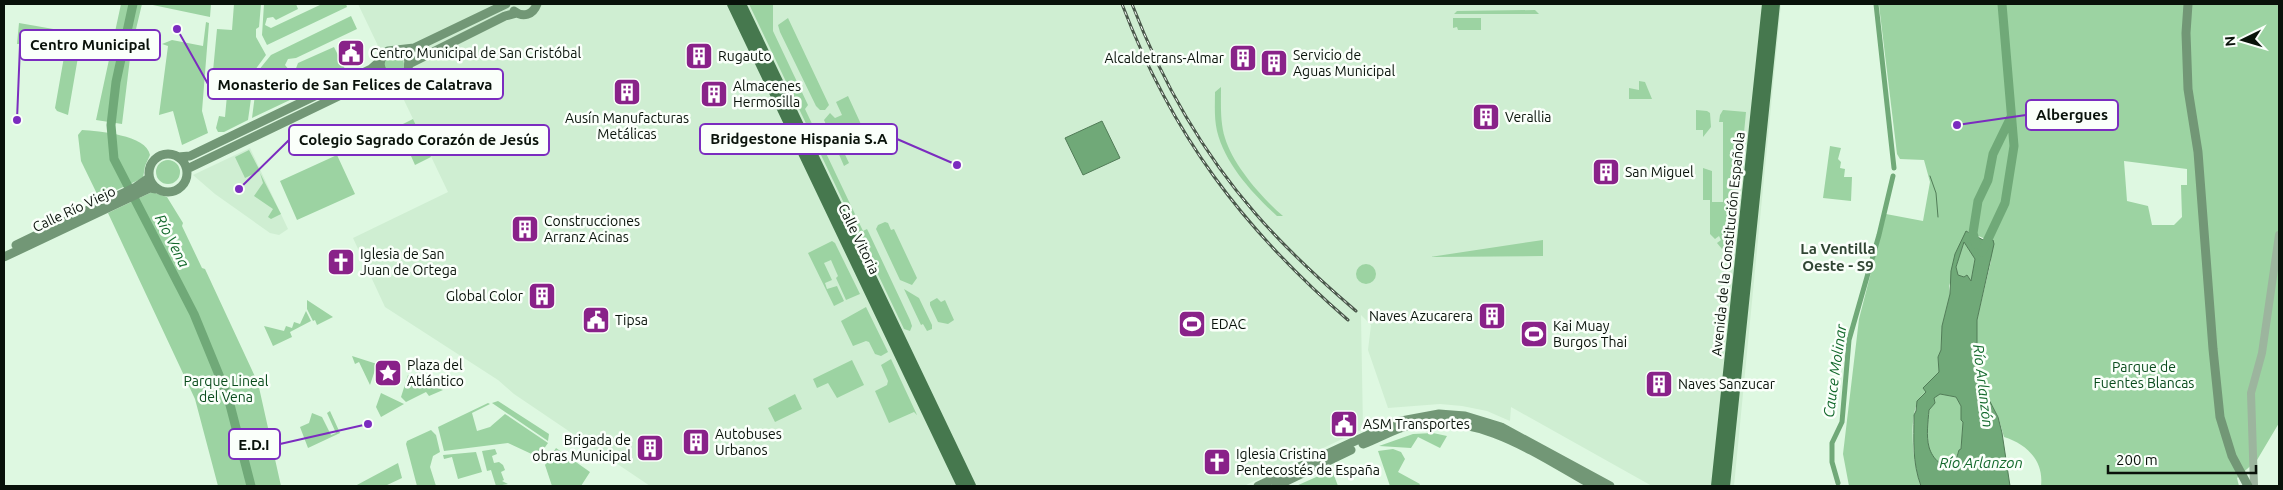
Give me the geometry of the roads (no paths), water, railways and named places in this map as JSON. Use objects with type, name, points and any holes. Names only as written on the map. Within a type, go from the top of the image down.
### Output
[{"type":"highway","name":"Calle Vitoria","points":[[732,4],[962,486]]},
{"type":"highway","name":"Calle Vitoria","points":[[742,4],[971,486]]},
{"type":"highway","name":"Avenida de la Constitución Española","points":[[1725,486],[1767,4]]},
{"type":"highway","name":"Avenida de la Constitución Española","points":[[1716,486],[1775,4]]},
{"type":"highway","points":[[839,228],[841,214]]},
{"type":"main road","points":[[178,156],[187,169],[187,178],[180,188],[168,193],[156,189],[149,178],[150,166],[155,158],[167,154],[190,156],[367,70],[380,61],[388,50],[414,48],[506,4]]},
{"type":"main road","points":[[510,4],[516,13]]},
{"type":"main road","points":[[410,64],[503,17],[516,13],[530,14],[537,4]]},
{"type":"main road","points":[[2188,4],[2186,33],[2188,89],[2198,160],[2218,397],[2224,435],[2248,480]]},
{"type":"main road","points":[[187,169],[372,80],[386,76],[392,78],[400,77],[407,72],[410,64],[407,56],[400,50]]},
{"type":"main road","points":[[380,61],[381,69],[386,76]]},
{"type":"main road","name":"Calle Río Viejo","points":[[138,190],[149,178]]},
{"type":"main road","name":"Calle Río Viejo","points":[[4,257],[138,190],[156,189]]},
{"type":"main road","name":"Calle Río Viejo","points":[[4,250],[118,200]]},
{"type":"main road","points":[[1258,486],[1396,422],[1439,414],[1465,416],[1501,426],[1610,486]]},
{"type":"main road","points":[[1276,486],[1362,444],[1404,427],[1442,422],[1468,424],[1494,432],[1594,486]]},
{"type":"street","points":[[2254,486],[2248,480],[2253,468],[2251,393],[2262,353],[2279,235]]},
{"type":"water","points":[[1102,121],[1120,158],[1083,175],[1065,138]]},
{"type":"water","name":"Río Arlanzon","points":[[1966,231],[1987,242],[1993,240],[1994,244],[1977,320],[1977,345],[1982,386],[1998,417],[2010,486],[1921,486],[1918,477],[1914,451],[1914,415],[1917,401],[1926,392],[1923,388],[1939,372],[1938,357],[1941,350],[1942,326],[1950,294],[1951,271],[1955,254]],"holes":[[[1964,242],[1975,259],[1971,281],[1967,275],[1964,277],[1958,275],[1956,267]],[[1940,394],[1956,397],[1961,406],[1961,420],[1963,422],[1961,449],[1955,463],[1951,465],[1942,464],[1935,459],[1928,443],[1929,410],[1935,403],[1934,398]]]},
{"type":"waterway","name":"Río Vena","points":[[133,4],[116,82],[111,125],[114,159],[194,314],[228,397],[251,486]]},
{"type":"waterway","name":"Cauce Molinar","points":[[1876,4],[1894,168]]},
{"type":"waterway","name":"Río Arlanzón","points":[[1982,252],[2005,203],[2014,146],[2002,4]]},
{"type":"waterway","name":"Río Arlanzón","points":[[1976,244],[1973,233],[1978,201],[1988,180],[1993,154],[2011,117]]},
{"type":"waterway","name":"Cauce Molinar","points":[[1838,483],[1832,462],[1832,443],[1842,422],[1849,340],[1879,235],[1893,176]]},
{"type":"waterway","points":[[1930,176],[1936,193],[1938,217]]},
{"type":"railway","points":[[1122,4],[1164,96],[1188,138],[1214,177],[1275,251],[1348,320]]},
{"type":"railway","points":[[1132,4],[1156,60],[1184,114],[1236,190],[1279,239],[1356,311]]},
{"type":"place","name":"Monasterio de San Felices de Calatrava","points":[[177,29]]},
{"type":"place","name":"Centro Municipal de San Cristóbal","points":[[351,53]]},
{"type":"place","name":"Rugauto","points":[[699,56]]},
{"type":"place","name":"Alcaldetrans-Almar","points":[[1243,58]]},
{"type":"place","name":"Servicio de Aguas Municipal","points":[[1274,63]]},
{"type":"place","name":"Ausín Manufacturas Metálicas","points":[[627,92]]},
{"type":"place","name":"Almacenes Hermosilla","points":[[714,94]]},
{"type":"place","name":"Verallia","points":[[1486,117]]},
{"type":"place","name":"Centro Municipal","points":[[17,120]]},
{"type":"place","name":"Albergues","points":[[1957,125]]},
{"type":"place","name":"Bridgestone Hispania S.A","points":[[957,165]]},
{"type":"place","name":"San Miguel","points":[[1606,172]]},
{"type":"place","name":"Colegio Sagrado Corazón de Jesús","points":[[239,189]]},
{"type":"place","name":"Construcciones Arranz Acinas","points":[[525,229]]},
{"type":"place","name":"Iglesia de San Juan de Ortega","points":[[341,262]]},
{"type":"place","name":"Global Color","points":[[542,296]]},
{"type":"place","name":"Naves Azucarera","points":[[1492,316]]},
{"type":"place","name":"Tipsa","points":[[596,320]]},
{"type":"place","name":"EDAC","points":[[1192,324]]},
{"type":"place","name":"Kai Muay Burgos Thai","points":[[1534,334]]},
{"type":"place","name":"Plaza del Atlántico","points":[[388,373]]},
{"type":"place","name":"Naves Sanzucar","points":[[1659,384]]},
{"type":"place","name":"E.D.I","points":[[368,424]]},
{"type":"place","name":"ASM Transportes","points":[[1344,424]]},
{"type":"place","name":"Autobuses Urbanos","points":[[696,442]]},
{"type":"place","name":"Brigada de obras Municipal","points":[[650,448]]},
{"type":"place","name":"Iglesia Cristina Pentecostés de España","points":[[1217,462]]},
{"type":"district","name":"La Ventilla Oeste - S9","points":[[1838,258]]},
{"type":"park label","name":"Parque de Fuentes Blancas","points":[[2144,376]]},
{"type":"park label","name":"Parque Lineal del Vena","points":[[226,390]]}]
